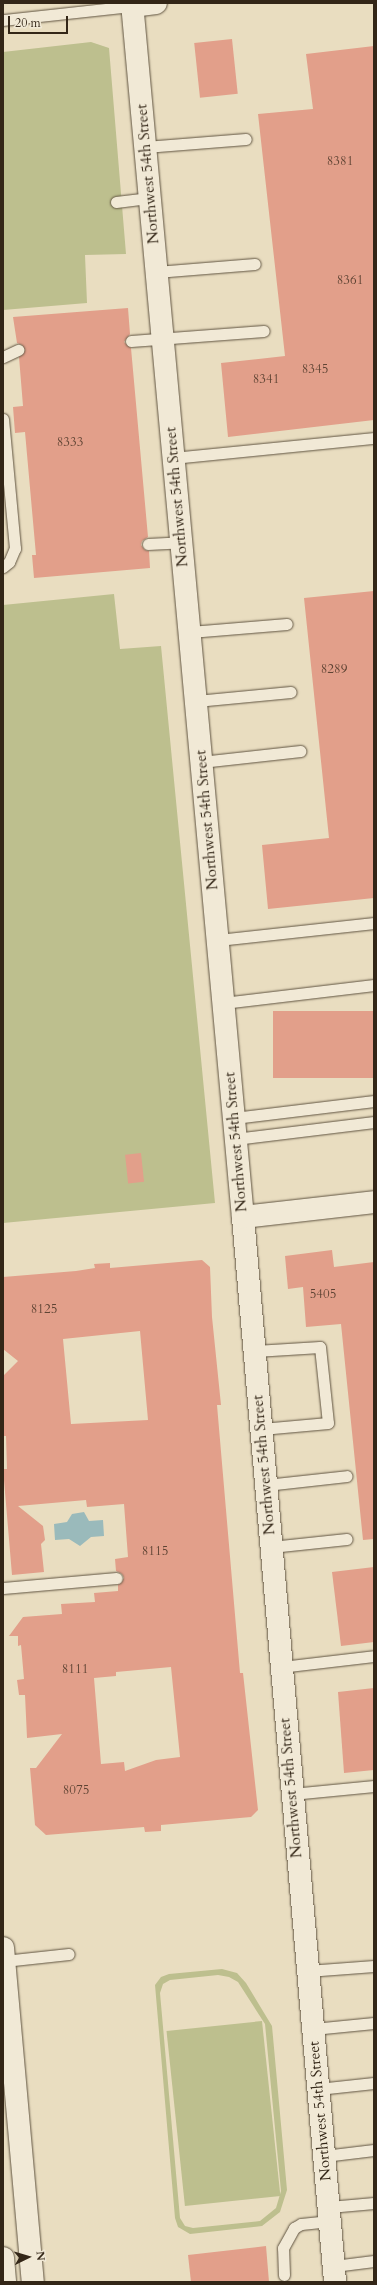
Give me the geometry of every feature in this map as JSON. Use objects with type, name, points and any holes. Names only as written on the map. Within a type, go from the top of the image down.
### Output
[{"type":"street","points":[[132,4],[156,3]]},
{"type":"street","name":"Northwest 54th Street","points":[[132,4],[243,1217],[307,1971],[335,2274]]},
{"type":"street","points":[[243,1217],[374,1202]]},
{"type":"street","points":[[4,1955],[6,2010],[33,2282]]},
{"type":"street","points":[[3,2258],[5,2282]]},
{"type":"lane","points":[[3,20],[132,4]]},
{"type":"lane","points":[[145,147],[246,139]]},
{"type":"lane","points":[[116,202],[150,198]]},
{"type":"lane","points":[[156,272],[254,264]]},
{"type":"lane","points":[[131,342],[264,331]]},
{"type":"lane","points":[[3,357],[18,350]]},
{"type":"lane","points":[[3,419],[15,548],[9,562],[3,567]]},
{"type":"lane","points":[[173,458],[374,438]]},
{"type":"lane","points":[[148,544],[181,542]]},
{"type":"lane","points":[[190,632],[287,624]]},
{"type":"lane","points":[[196,701],[291,692]]},
{"type":"lane","points":[[201,762],[300,751]]},
{"type":"lane","points":[[218,940],[374,923]]},
{"type":"lane","points":[[223,1003],[374,985]]},
{"type":"lane","points":[[234,1118],[374,1101]]},
{"type":"lane","points":[[235,1140],[374,1122]]},
{"type":"lane","points":[[254,1351],[320,1347],[328,1423],[261,1429]]},
{"type":"lane","points":[[266,1485],[347,1476]]},
{"type":"lane","points":[[271,1547],[347,1539]]},
{"type":"lane","points":[[3,1588],[117,1578]]},
{"type":"lane","points":[[281,1667],[374,1656]]},
{"type":"lane","points":[[292,1794],[374,1786]]},
{"type":"lane","points":[[4,1955],[69,1954]]},
{"type":"lane","points":[[307,1971],[374,1966]]},
{"type":"lane","points":[[313,2029],[374,2023]]},
{"type":"lane","points":[[318,2089],[374,2083]]},
{"type":"lane","points":[[324,2156],[374,2150]]},
{"type":"lane","points":[[284,2274],[283,2248],[294,2228],[329,2214],[374,2203]]},
{"type":"lane","points":[[335,2274],[374,2261]]},
{"type":"green space","points":[[91,42],[109,48],[126,254],[85,255],[87,303],[3,310],[3,52]]},
{"type":"green space","points":[[114,594],[120,649],[161,646],[215,1203],[3,1223],[3,605]]},
{"type":"green space","points":[[222,1969],[237,1973],[246,1983],[272,2026],[287,2190],[280,2212],[262,2226],[190,2234],[178,2227],[175,2218],[155,1985],[161,1977],[169,1974]],"holes":[[[218,1975],[229,1977],[238,1982],[265,2024],[281,2191],[276,2208],[260,2221],[193,2228],[185,2226],[180,2218],[160,1993],[163,1984],[170,1980]]]},
{"type":"green space","points":[[262,2021],[280,2196],[185,2206],[167,2031]]},
{"type":"water","points":[[84,1512],[89,1521],[103,1520],[104,1536],[91,1537],[80,1546],[69,1539],[55,1540],[54,1524],[67,1522],[72,1514]]},
{"type":"building","points":[[232,39],[238,94],[200,98],[194,43]]},
{"type":"building","points":[[374,46],[374,420],[228,437],[221,363],[285,356],[258,114],[313,109],[306,54]]},
{"type":"building","points":[[128,308],[130,334],[124,342],[131,348],[148,537],[142,541],[141,545],[145,550],[149,551],[150,568],[34,578],[32,555],[36,555],[25,432],[15,433],[13,407],[23,406],[19,357],[25,350],[22,345],[17,343],[13,317]]},
{"type":"building","points":[[374,591],[374,898],[268,909],[262,845],[329,838],[304,598]]},
{"type":"building","points":[[273,1011],[374,1011],[374,1078],[273,1078]]},
{"type":"building","points":[[141,1153],[144,1182],[128,1184],[125,1155]]},
{"type":"building","points":[[332,1250],[334,1267],[374,1262],[374,1539],[363,1540],[341,1324],[306,1327],[303,1287],[288,1289],[285,1256]]},
{"type":"building","points":[[202,1260],[210,1267],[212,1317],[221,1405],[217,1405],[240,1673],[243,1673],[258,1810],[251,1817],[161,1825],[161,1831],[145,1832],[144,1827],[46,1835],[35,1825],[30,1768],[36,1768],[62,1734],[27,1738],[25,1695],[19,1695],[17,1680],[24,1679],[21,1645],[18,1646],[18,1636],[9,1636],[23,1617],[62,1614],[61,1604],[95,1602],[94,1593],[118,1591],[118,1585],[124,1578],[122,1574],[116,1571],[115,1559],[128,1557],[124,1504],[87,1507],[86,1500],[18,1506],[43,1526],[45,1540],[41,1544],[44,1572],[12,1575],[4,1480],[4,1469],[7,1469],[6,1436],[3,1436],[3,1376],[18,1361],[3,1349],[3,1277],[76,1271],[95,1268],[94,1264],[110,1263],[110,1268]],"holes":[[[140,1331],[148,1420],[71,1424],[63,1339]],[[171,1667],[180,1757],[156,1760],[125,1771],[124,1762],[101,1764],[94,1678],[116,1676],[116,1672]]]},
{"type":"building","points":[[374,1567],[374,1642],[341,1646],[332,1572]]},
{"type":"building","points":[[374,1688],[374,1770],[344,1773],[338,1692]]},
{"type":"building","points":[[266,2246],[269,2282],[191,2282],[188,2255]]}]
